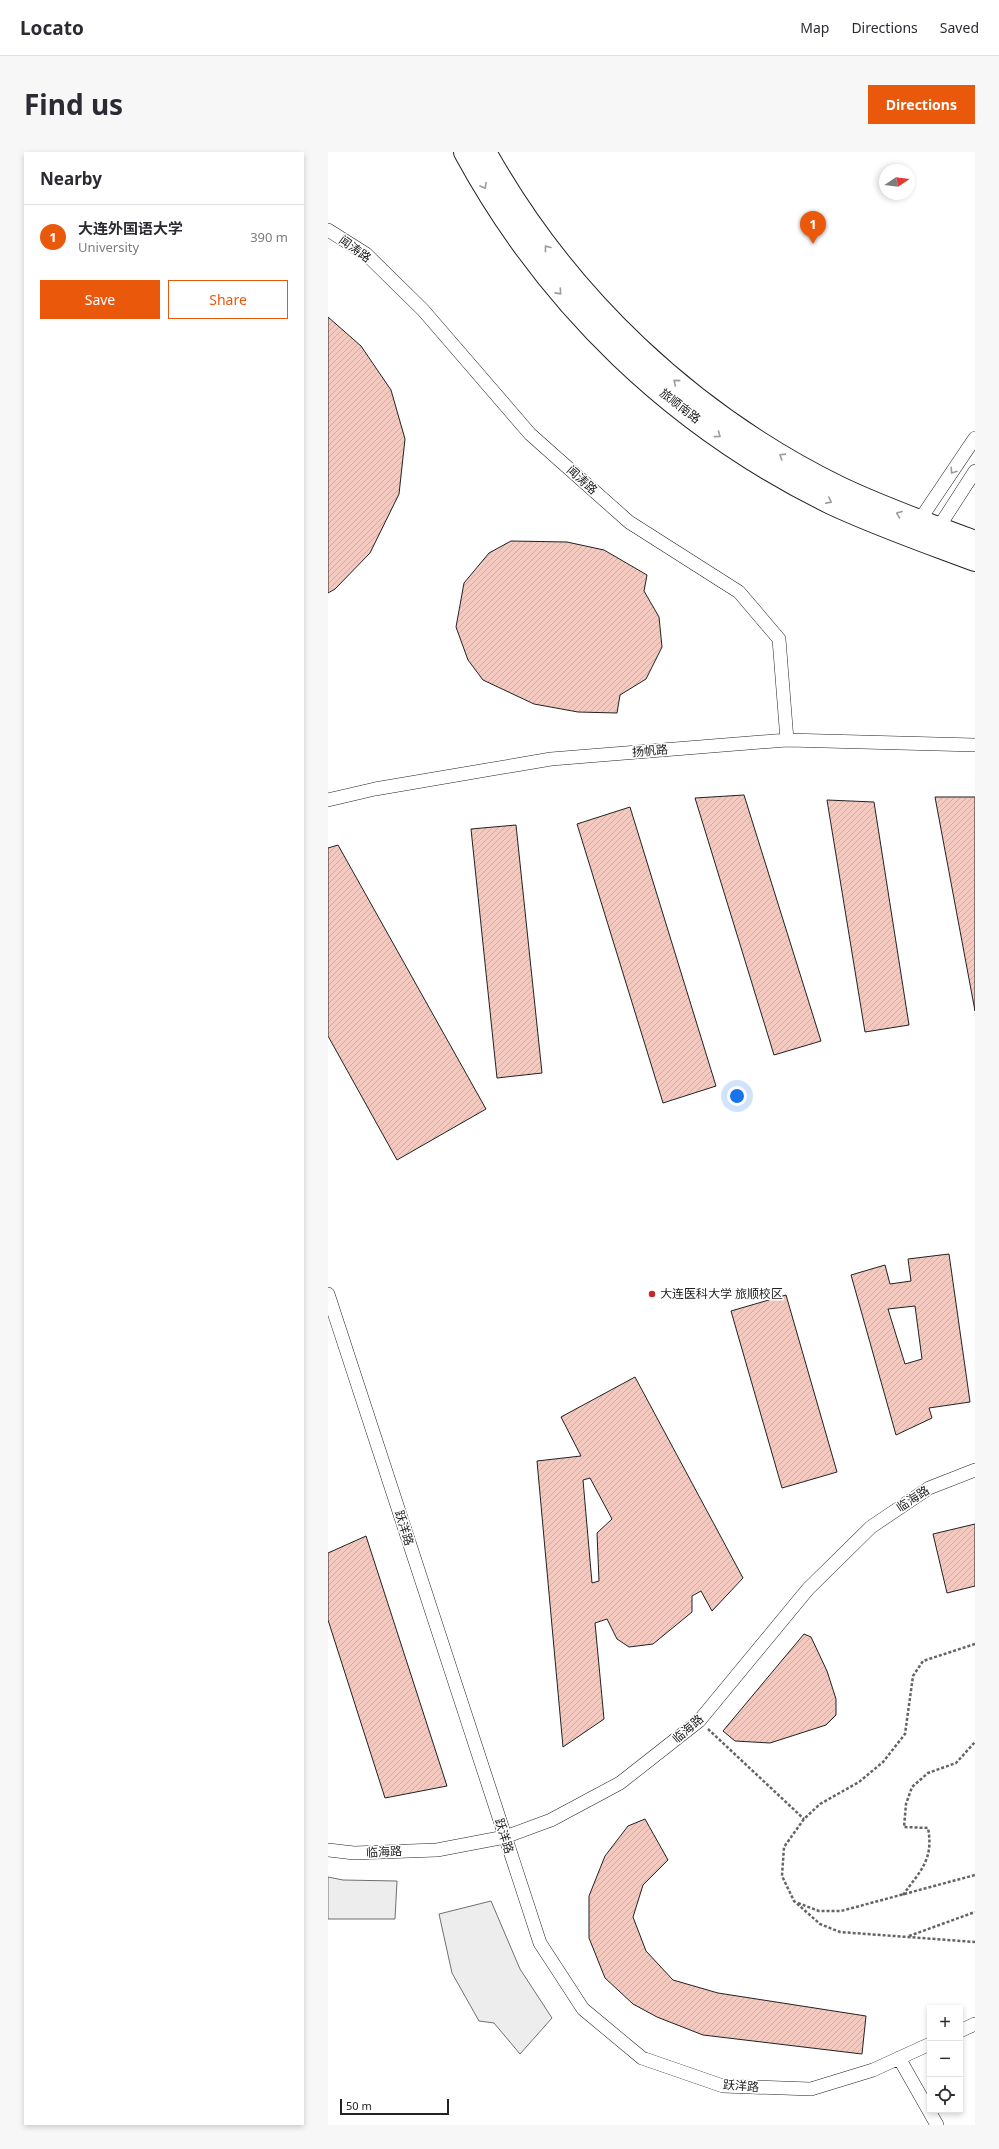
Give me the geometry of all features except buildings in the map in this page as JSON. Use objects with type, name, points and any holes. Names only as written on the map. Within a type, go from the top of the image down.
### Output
[{"type":"highway","name":"旅顺南路","points":[[465,152],[486,191],[513,233],[552,284],[590,326],[641,375],[690,415],[735,447],[781,476],[845,509],[975,542]]},
{"type":"highway","name":"旅顺南路","points":[[485,152],[531,228],[565,271],[601,312],[650,361],[700,402],[790,461],[840,488],[929,531],[975,560]]},
{"type":"street","name":"闻涛路","points":[[328,230],[366,254],[423,310],[530,434],[629,522],[739,592],[779,639],[787,740]]},
{"type":"street","points":[[929,531],[975,438]]},
{"type":"street","points":[[929,531],[975,471]]},
{"type":"street","name":"扬帆路","points":[[328,800],[376,789],[551,759],[787,740],[975,745]]},
{"type":"street","name":"跃洋路","points":[[328,1294],[540,1943],[582,2009],[642,2058],[723,2086],[811,2089],[873,2070],[927,2045]]},
{"type":"street","name":"临海路","points":[[328,1850],[354,1854],[436,1850],[505,1837],[551,1820],[620,1783],[699,1721],[808,1589],[871,1527],[930,1488],[975,1470]]},
{"type":"street","points":[[963,2030],[975,2024]]},
{"type":"street","points":[[899,2058],[937,2125]]},
{"type":"path","points":[[975,1644],[923,1661],[913,1676],[905,1734],[877,1767],[859,1782],[820,1804],[804,1819],[784,1847],[782,1876],[796,1902],[820,1924],[840,1932],[975,1942]]},
{"type":"path","points":[[699,1721],[804,1819]]},
{"type":"path","points":[[903,1895],[926,1862],[931,1843],[928,1828],[904,1827],[906,1804],[912,1787],[928,1773],[956,1763],[975,1742]]},
{"type":"path","points":[[796,1902],[819,1911],[841,1911],[975,1875]]},
{"type":"path","points":[[907,1937],[975,1912]]},
{"type":"shaded area","points":[[328,1877],[343,1880],[397,1881],[395,1919],[328,1919]]},
{"type":"shaded area","points":[[491,1901],[520,1969],[552,2018],[520,2054],[494,2023],[479,2021],[452,1973],[439,1914]]},
{"type":"place","name":"大连外国语大学","points":[[813,244]]},
{"type":"place","name":"大连医科大学 旅顺校区","points":[[652,1294]]}]
